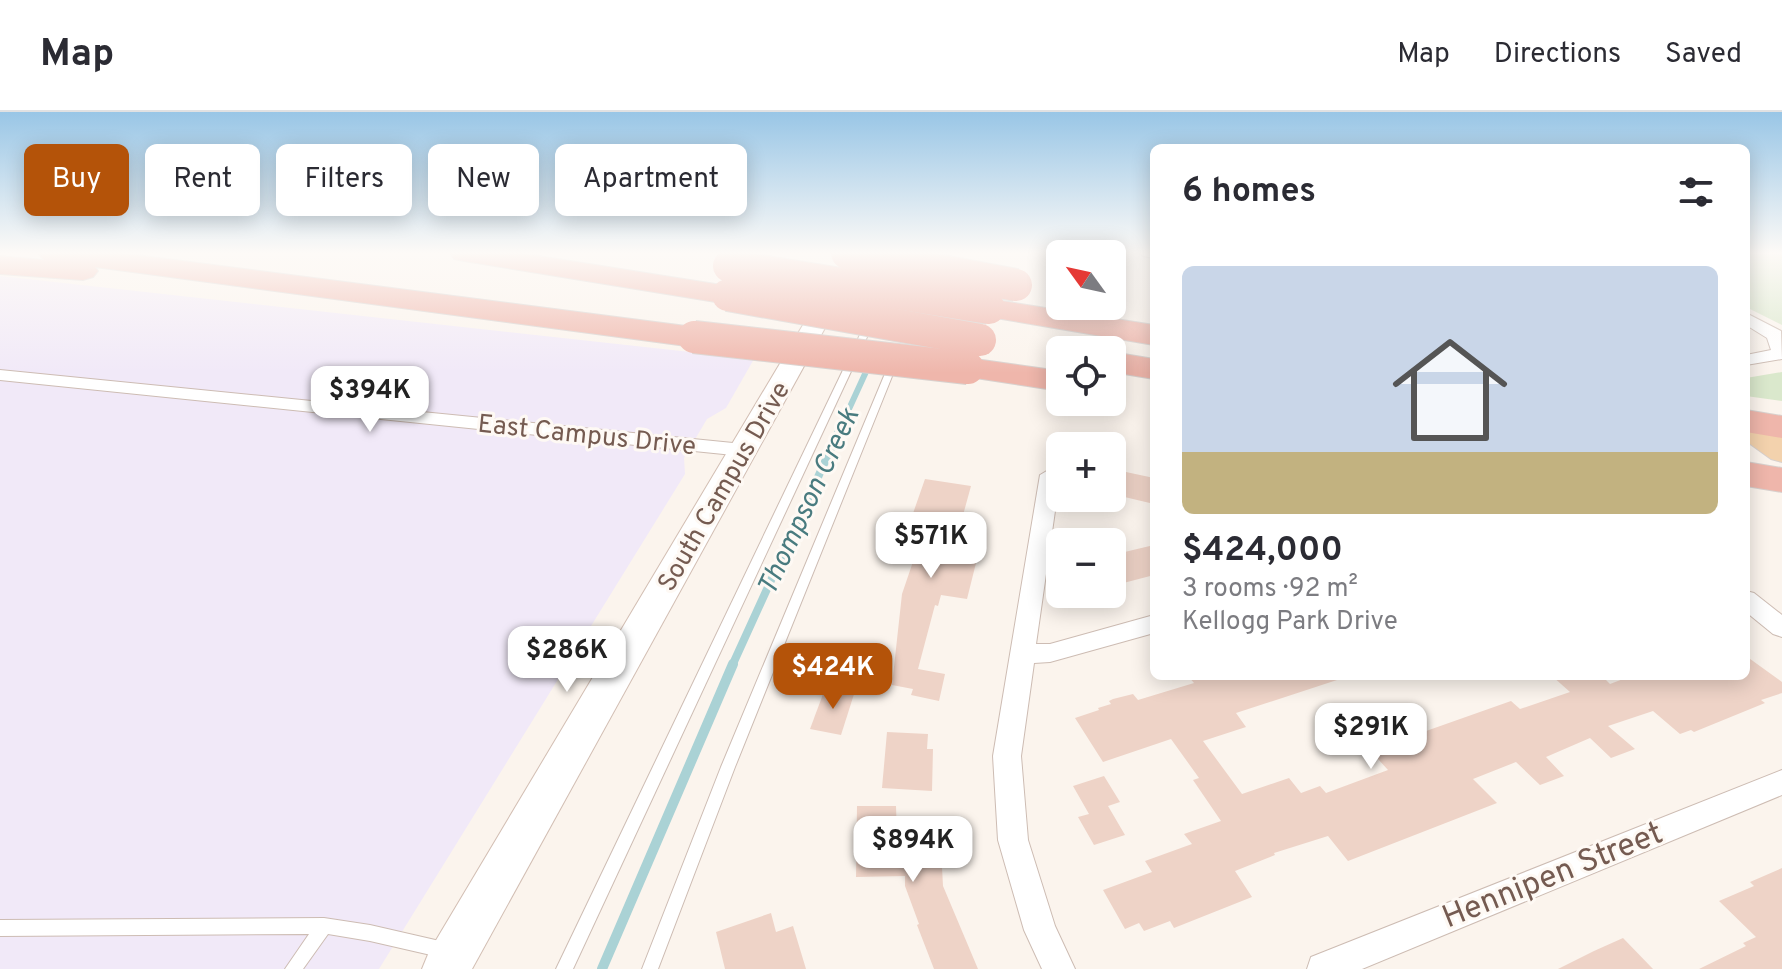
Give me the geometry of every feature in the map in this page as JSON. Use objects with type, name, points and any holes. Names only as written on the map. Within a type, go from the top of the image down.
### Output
[{"type":"highway","points":[[301,293],[452,307]]},
{"type":"highway","points":[[348,293],[694,337],[974,354],[1046,353]]},
{"type":"highway","points":[[771,293],[1046,377]]},
{"type":"highway","points":[[849,293],[989,308],[1150,334]]},
{"type":"highway","points":[[1126,303],[1150,307]]},
{"type":"highway","points":[[1126,364],[1150,368]]},
{"type":"highway","points":[[1126,390],[1150,393]]},
{"type":"highway","points":[[1750,424],[1782,427]]},
{"type":"highway","points":[[1750,475],[1782,480]]},
{"type":"main road","points":[[1750,427],[1782,452]]},
{"type":"street","name":"South Campus Drive","points":[[450,960],[833,293]]},
{"type":"street","points":[[1750,320],[1775,335],[1781,354],[1750,359]]},
{"type":"street","name":"East Campus Drive","points":[[0,375],[743,450]]},
{"type":"street","points":[[1046,500],[1007,756],[1013,840],[1040,930],[1059,969]]},
{"type":"street","points":[[1750,602],[1782,628]]},
{"type":"street","points":[[1021,654],[1050,653],[1150,625]]},
{"type":"street","name":"Hennipen Street","points":[[1323,969],[1782,782]]},
{"type":"lane","points":[[564,969],[884,293]]},
{"type":"lane","points":[[650,969],[734,752],[923,293]]},
{"type":"lane","points":[[293,969],[324,926]]},
{"type":"lane","points":[[0,928],[324,926],[370,933],[450,960]]},
{"type":"shaded area","points":[[0,293],[154,293],[754,359],[726,408],[707,419],[684,458],[685,474],[379,969],[0,969]]},
{"type":"green space","points":[[1750,293],[1782,293],[1782,325],[1750,309]]},
{"type":"green space","points":[[1782,372],[1782,401],[1750,397],[1750,377]]},
{"type":"building","points":[[1126,472],[1150,477],[1150,503],[1126,497]]},
{"type":"building","points":[[925,479],[971,486],[954,548],[956,552],[978,555],[967,599],[941,595],[938,606],[935,605],[918,669],[945,674],[939,701],[911,695],[913,689],[892,685],[902,594],[919,544],[903,542]]},
{"type":"building","points":[[1150,546],[1150,576],[1126,582],[1126,552]]},
{"type":"building","points":[[1750,659],[1782,682],[1782,693],[1694,732],[1691,730],[1680,734],[1653,711],[1608,726],[1635,749],[1611,758],[1590,738],[1546,757],[1564,776],[1540,785],[1516,762],[1473,779],[1497,803],[1348,861],[1328,836],[1274,853],[1235,871],[1252,897],[1174,928],[1170,921],[1144,931],[1139,923],[1125,929],[1103,890],[1152,872],[1145,861],[1192,844],[1184,834],[1221,821],[1193,780],[1199,778],[1171,739],[1103,762],[1075,718],[1111,704],[1109,701],[1113,699],[1133,694],[1138,700],[1194,683],[1191,680],[1337,680],[1236,713],[1246,727],[1203,741],[1242,794],[1289,778],[1301,793],[1320,786],[1326,793],[1388,770],[1349,727],[1373,719],[1395,742],[1511,701],[1520,709],[1570,692],[1556,680],[1606,680],[1610,684],[1620,680],[1750,680]]},
{"type":"building","points":[[826,686],[855,691],[841,735],[810,729]]},
{"type":"building","points":[[887,732],[928,734],[927,749],[933,749],[932,791],[882,788]]},
{"type":"building","points":[[1104,776],[1120,802],[1108,806],[1125,835],[1094,845],[1078,817],[1089,814],[1073,786]]},
{"type":"building","points":[[857,806],[896,806],[897,835],[907,835],[908,849],[941,848],[943,886],[978,969],[934,969],[917,925],[905,876],[856,877]]},
{"type":"building","points":[[1782,868],[1782,969],[1699,969],[1746,946],[1743,943],[1756,937],[1719,901],[1754,886],[1750,882]]},
{"type":"building","points":[[771,913],[776,932],[793,926],[806,969],[725,969],[716,932]]},
{"type":"building","points":[[1623,938],[1653,969],[1558,969],[1594,951]]},
{"type":"waterway","name":"Thompson Creek","points":[[838,433],[870,363]]},
{"type":"waterway","name":"Thompson Creek","points":[[732,666],[839,431]]},
{"type":"waterway","name":"Thompson Creek","points":[[602,969],[733,664]]}]
